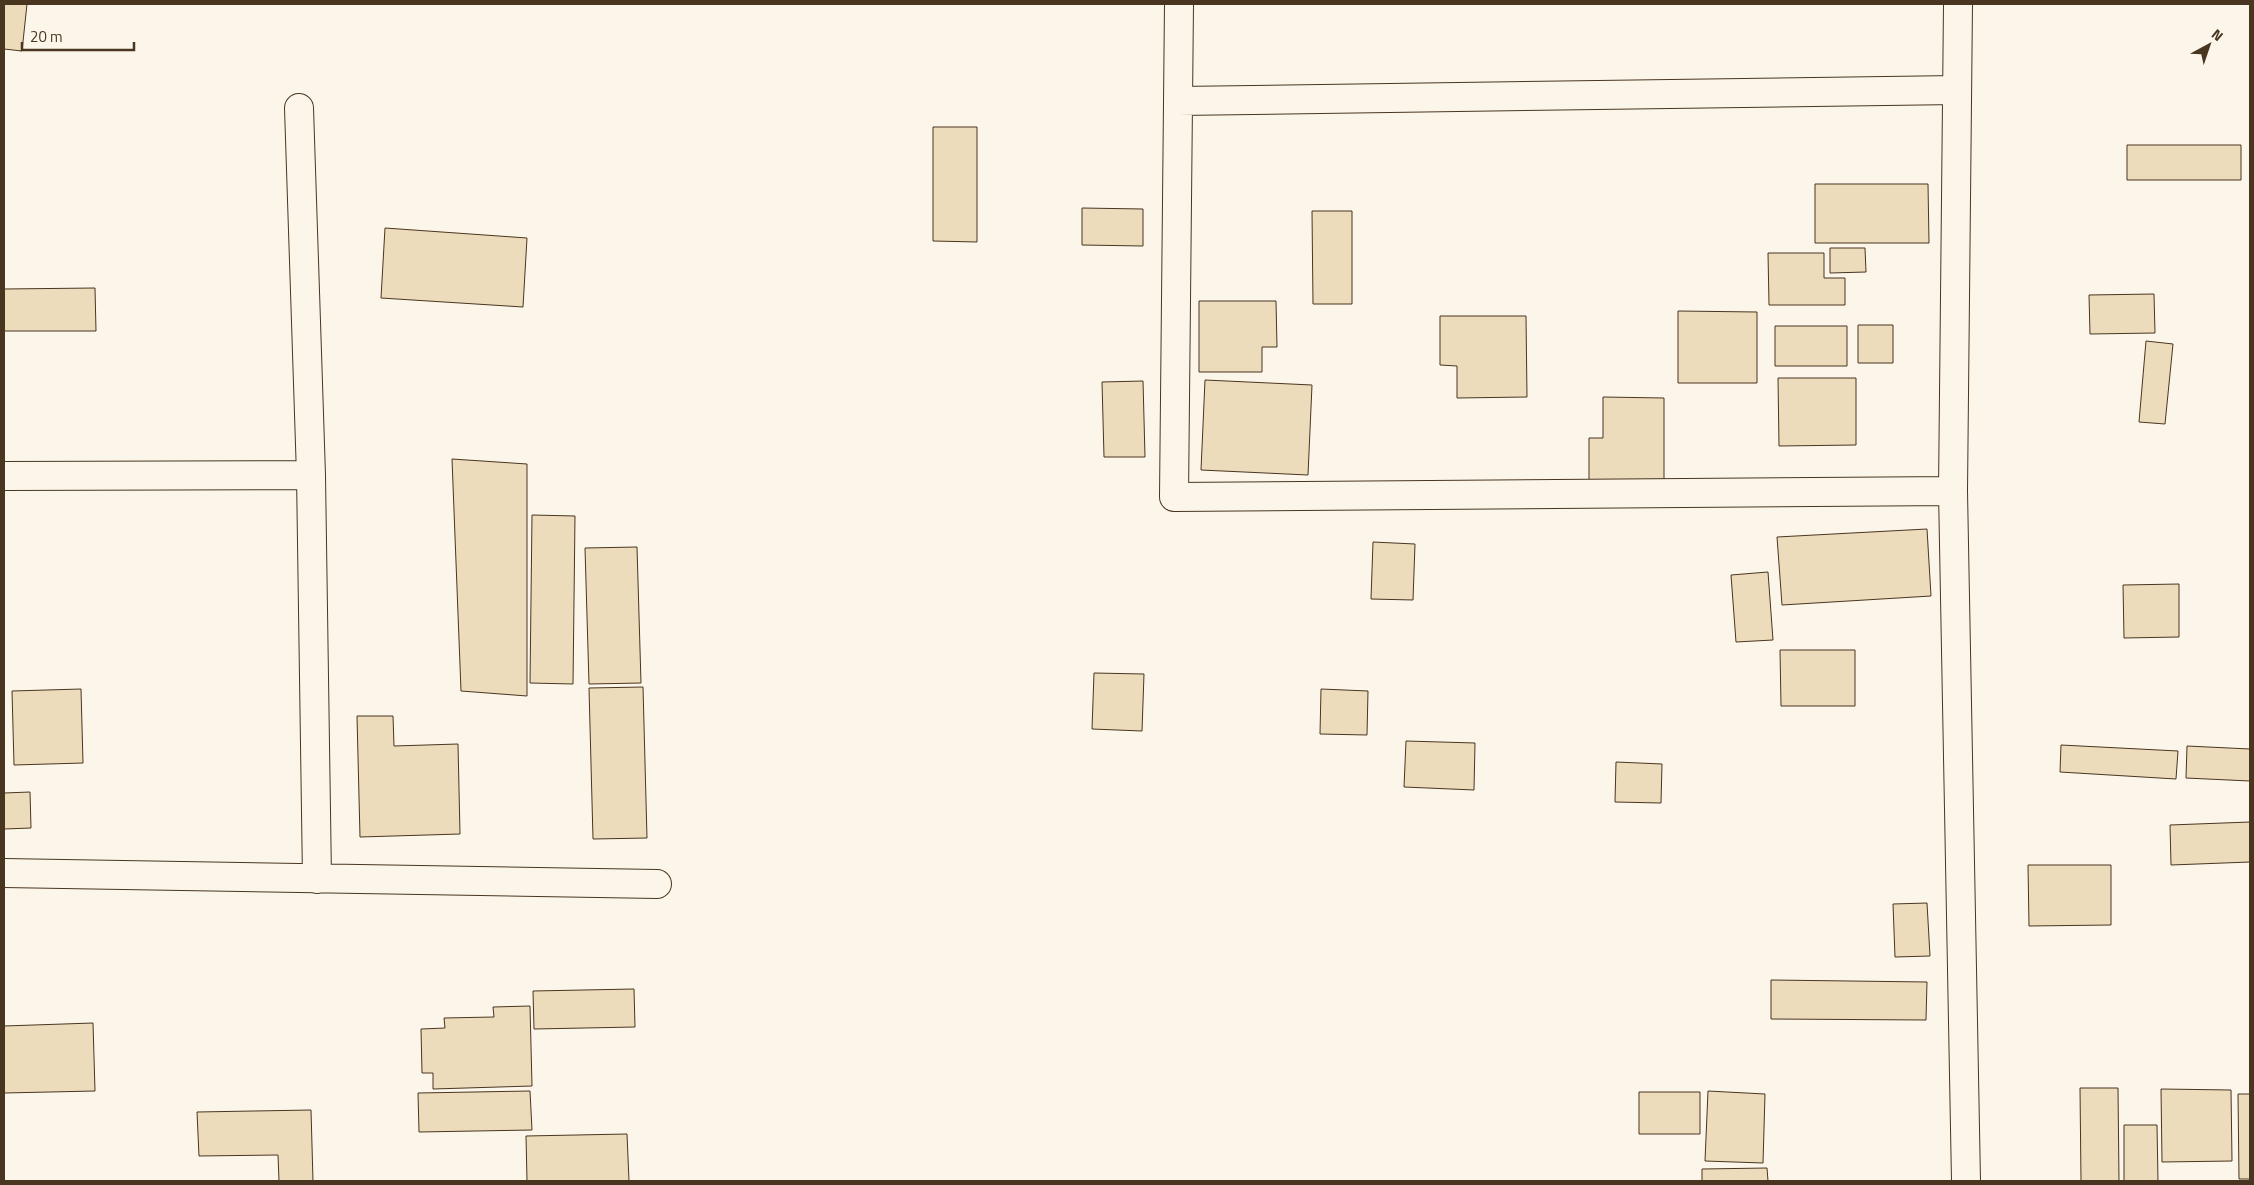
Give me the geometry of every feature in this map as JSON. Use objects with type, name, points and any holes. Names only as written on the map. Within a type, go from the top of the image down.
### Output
[{"type":"street","points":[[1180,4],[1174,497],[1953,491]]},
{"type":"street","points":[[1958,4],[1953,491],[1966,1181]]},
{"type":"street","points":[[1178,101],[1957,90]]},
{"type":"street","points":[[299,108],[311,475],[318,879]]},
{"type":"street","points":[[4,476],[311,475]]},
{"type":"street","points":[[4,873],[658,884]]},
{"type":"building","points":[[4,4],[27,4],[22,51],[4,49]]},
{"type":"building","points":[[933,127],[977,127],[977,242],[933,241]]},
{"type":"building","points":[[2127,145],[2241,145],[2241,180],[2127,180]]},
{"type":"building","points":[[1815,184],[1928,184],[1929,243],[1815,243]]},
{"type":"building","points":[[1082,208],[1143,209],[1143,246],[1082,245]]},
{"type":"building","points":[[1312,211],[1352,211],[1352,304],[1313,304]]},
{"type":"building","points":[[385,228],[527,238],[523,307],[381,298]]},
{"type":"building","points":[[1830,248],[1865,248],[1866,272],[1830,273]]},
{"type":"building","points":[[1768,253],[1824,253],[1824,278],[1845,278],[1845,305],[1769,305]]},
{"type":"building","points":[[95,288],[96,331],[4,331],[4,289]]},
{"type":"building","points":[[2154,294],[2155,333],[2090,334],[2089,295]]},
{"type":"building","points":[[1199,301],[1276,301],[1277,347],[1262,347],[1262,372],[1199,372]]},
{"type":"building","points":[[1678,311],[1757,312],[1757,383],[1678,383]]},
{"type":"building","points":[[1440,316],[1526,316],[1527,397],[1457,398],[1457,366],[1440,365]]},
{"type":"building","points":[[1858,325],[1893,325],[1893,363],[1858,363]]},
{"type":"building","points":[[1775,326],[1847,326],[1847,366],[1775,366]]},
{"type":"building","points":[[2146,341],[2173,344],[2165,424],[2139,422]]},
{"type":"building","points":[[1778,378],[1856,378],[1856,445],[1779,446]]},
{"type":"building","points":[[1205,380],[1312,385],[1308,475],[1201,470]]},
{"type":"building","points":[[1143,381],[1145,457],[1104,457],[1102,382]]},
{"type":"building","points":[[1603,397],[1664,398],[1664,483],[1589,483],[1589,438],[1603,438]]},
{"type":"building","points":[[452,459],[527,464],[527,696],[461,691]]},
{"type":"building","points":[[532,515],[575,516],[573,684],[530,683]]},
{"type":"building","points":[[1927,529],[1931,596],[1782,605],[1777,537]]},
{"type":"building","points":[[1373,542],[1415,544],[1413,600],[1371,599]]},
{"type":"building","points":[[637,547],[641,683],[589,684],[585,548]]},
{"type":"building","points":[[1768,572],[1773,640],[1736,642],[1731,575]]},
{"type":"building","points":[[2179,584],[2179,637],[2124,638],[2123,585]]},
{"type":"building","points":[[1780,650],[1855,650],[1855,706],[1781,706]]},
{"type":"building","points":[[1094,673],[1144,674],[1142,731],[1092,729]]},
{"type":"building","points":[[643,687],[647,838],[593,839],[589,688]]},
{"type":"building","points":[[81,689],[83,763],[14,765],[12,691]]},
{"type":"building","points":[[1321,689],[1368,691],[1367,735],[1320,734]]},
{"type":"building","points":[[357,716],[393,716],[394,746],[458,744],[460,834],[360,837]]},
{"type":"building","points":[[1406,741],[1475,743],[1474,790],[1404,787]]},
{"type":"building","points":[[2061,745],[2178,751],[2176,779],[2060,772]]},
{"type":"building","points":[[2187,746],[2250,749],[2250,781],[2186,778]]},
{"type":"building","points":[[1616,762],[1662,764],[1661,803],[1615,802]]},
{"type":"building","points":[[30,792],[31,828],[4,829],[4,793]]},
{"type":"building","points":[[2250,822],[2250,862],[2171,865],[2170,825]]},
{"type":"building","points":[[2028,865],[2111,865],[2111,925],[2029,926]]},
{"type":"building","points":[[1927,903],[1930,956],[1895,957],[1893,904]]},
{"type":"building","points":[[1771,980],[1927,982],[1926,1020],[1771,1019]]},
{"type":"building","points":[[634,989],[635,1027],[534,1029],[533,991]]},
{"type":"building","points":[[530,1006],[532,1086],[433,1089],[433,1073],[422,1073],[421,1029],[445,1028],[444,1018],[494,1017],[493,1007]]},
{"type":"building","points":[[93,1023],[95,1091],[4,1093],[4,1026]]},
{"type":"building","points":[[2080,1088],[2118,1088],[2119,1181],[2081,1181]]},
{"type":"building","points":[[2161,1089],[2231,1090],[2232,1161],[2162,1162]]},
{"type":"building","points":[[530,1091],[532,1130],[419,1132],[418,1093]]},
{"type":"building","points":[[1708,1091],[1765,1094],[1763,1163],[1705,1161]]},
{"type":"building","points":[[1639,1092],[1700,1092],[1700,1134],[1639,1134]]},
{"type":"building","points":[[2238,1094],[2250,1094],[2250,1179],[2239,1179]]},
{"type":"building","points":[[311,1110],[313,1181],[279,1181],[278,1155],[199,1156],[197,1112]]},
{"type":"building","points":[[2124,1125],[2157,1125],[2158,1181],[2124,1181]]},
{"type":"building","points":[[627,1134],[629,1181],[527,1181],[526,1136]]},
{"type":"building","points":[[1767,1168],[1768,1181],[1702,1181],[1702,1169]]}]
